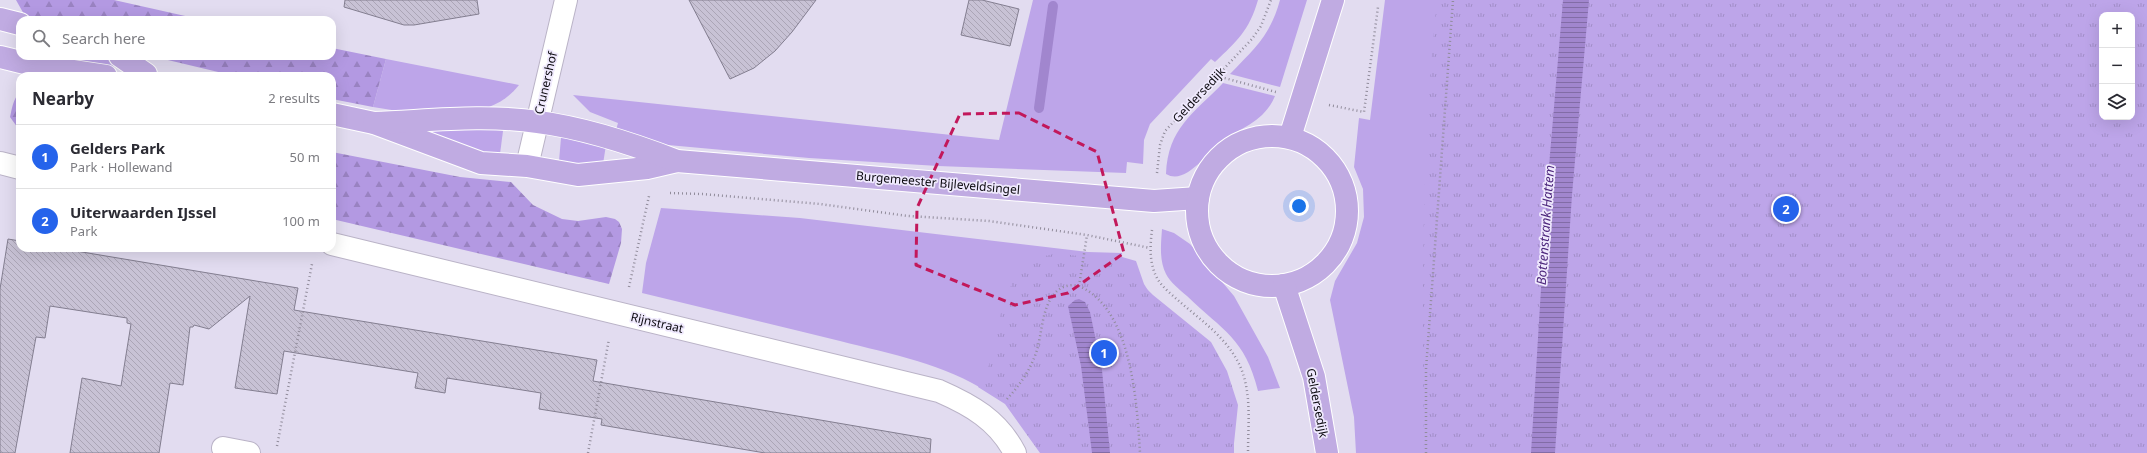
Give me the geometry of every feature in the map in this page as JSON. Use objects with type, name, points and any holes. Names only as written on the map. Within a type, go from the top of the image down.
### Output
[{"type":"main road","points":[[1290,137],[1333,0]]},
{"type":"main road","points":[[0,19],[16,23]]},
{"type":"main road","points":[[0,57],[33,65],[79,72]]},
{"type":"main road","points":[[125,60],[140,72]]},
{"type":"main road","name":"Burgemeester Bijleveldsingel","points":[[336,115],[374,123],[481,163],[527,166],[578,175],[647,168],[678,161]]},
{"type":"main road","name":"Burgemeester Bijleveldsingel","points":[[374,123],[475,118],[538,122],[612,139],[678,161],[1154,201],[1198,198]]},
{"type":"main road","points":[[1259,136],[1290,137],[1316,150],[1337,172],[1347,199],[1346,229],[1333,256],[1311,275],[1284,285],[1266,286],[1248,282],[1232,274],[1219,263],[1208,249],[1200,233],[1197,216],[1198,198],[1209,170],[1231,148],[1259,136]]},
{"type":"main road","name":"Geldersedijk","points":[[1284,285],[1314,377],[1327,453]]},
{"type":"street","name":"Crunershof","points":[[527,166],[566,0]]},
{"type":"street","points":[[0,163],[16,167]]},
{"type":"street","name":"Rijnstraat","points":[[336,245],[911,383],[939,391],[983,414]]},
{"type":"street","points":[[983,414],[1000,429],[1014,453]]},
{"type":"street","points":[[223,448],[249,453]]},
{"type":"path","name":"Geldersedijk","points":[[1154,201],[1160,145],[1166,131],[1252,39],[1261,26],[1271,0]]},
{"type":"path","points":[[1426,453],[1426,369],[1453,0]]},
{"type":"path","points":[[667,193],[702,194],[820,204],[908,216],[990,221],[1087,235],[1150,248],[1152,264],[1157,278],[1166,290],[1219,336],[1231,350],[1240,366],[1249,395],[1248,453]]},
{"type":"path","points":[[588,453],[609,334],[650,194]]},
{"type":"path","points":[[643,195],[655,194]]},
{"type":"path","points":[[1080,286],[1087,235]]},
{"type":"path","points":[[275,453],[313,263]]},
{"type":"path","points":[[983,414],[1013,393],[1030,368],[1037,350],[1051,298],[1062,288],[1072,285],[1080,286],[1095,295],[1103,303],[1120,332],[1137,410],[1140,453]]},
{"type":"highlighted area","points":[[1019,113],[1097,152],[1124,253],[1068,293],[1015,305],[916,265],[917,208],[960,114]]},
{"type":"green space","points":[[16,0],[114,0],[185,16],[25,16]]},
{"type":"green space","points":[[1033,0],[1258,0],[1251,20],[1236,41],[1215,62],[1211,59],[1150,124],[1144,140],[1143,164],[1127,162],[1126,173],[938,166],[809,158],[657,144],[616,130],[618,123],[590,112],[573,95],[999,140]]},
{"type":"green space","points":[[1280,0],[1307,0],[1280,87],[1230,74],[1261,41],[1271,23]]},
{"type":"green space","points":[[1385,0],[1563,0],[1531,453],[1356,453],[1354,417],[1330,300],[1335,281],[1357,243],[1364,217],[1363,189],[1354,167],[1359,118],[1370,120]]},
{"type":"green space","points":[[1437,0],[2147,0],[2147,453],[1424,453],[1423,283],[1425,170]]},
{"type":"green space","points":[[336,49],[386,59],[373,107],[336,100],[336,72],[218,72],[168,60],[336,60]]},
{"type":"green space","points":[[386,59],[519,85],[506,98],[489,107],[404,112],[373,107]]},
{"type":"green space","points":[[67,60],[107,60],[115,65],[110,69]]},
{"type":"green space","points":[[1223,83],[1275,96],[1271,105],[1259,118],[1216,146],[1189,172],[1174,176],[1166,174],[1168,158],[1177,133],[1192,113]]},
{"type":"green space","points":[[16,98],[16,125],[10,117]]},
{"type":"green space","points":[[501,128],[503,131],[500,154],[496,156],[432,137],[432,132],[435,129]]},
{"type":"green space","points":[[563,136],[606,145],[603,164],[578,166],[559,161],[561,138]]},
{"type":"green space","points":[[336,153],[460,177],[511,182],[533,205],[562,219],[578,221],[606,217],[615,219],[619,222],[622,229],[621,243],[609,284],[336,220]]},
{"type":"green space","points":[[661,208],[800,218],[1088,252],[1122,253],[1122,257],[1136,261],[1144,284],[1149,292],[1234,399],[1234,453],[1149,453],[989,393],[954,374],[917,361],[642,293],[646,263]]},
{"type":"green space","points":[[1162,229],[1174,233],[1190,244],[1234,296],[1268,357],[1280,388],[1258,391],[1253,373],[1239,347],[1222,327],[1178,289],[1168,277],[1161,258]]},
{"type":"green space","points":[[1057,253],[1119,262],[1153,295],[1211,342],[1227,371],[1238,405],[1233,453],[1040,453],[1005,404],[978,387],[989,365],[1003,304],[1013,281],[1033,259]]},
{"type":"water","name":"Bottenstrank Hattem","points":[[1563,0],[1589,0],[1572,195],[1555,453],[1531,453],[1547,190]]},
{"type":"water","points":[[1079,299],[1085,302],[1090,312],[1102,370],[1110,453],[1092,453],[1081,366],[1068,306],[1075,300]]},
{"type":"building","points":[[345,0],[477,0],[479,14],[414,25],[404,25],[344,7]]},
{"type":"building","points":[[689,0],[816,0],[792,32],[775,51],[754,68],[730,79]]},
{"type":"building","points":[[969,0],[982,0],[1019,9],[1010,46],[961,35]]},
{"type":"building","points":[[8,239],[16,240],[16,252],[82,252],[298,288],[294,310],[597,360],[593,381],[931,439],[930,453],[765,453],[601,425],[602,419],[539,409],[541,393],[447,378],[445,393],[415,388],[418,373],[284,351],[277,394],[235,388],[250,296],[209,329],[194,325],[193,327],[190,327],[183,385],[170,383],[159,453],[70,453],[82,378],[121,386],[131,324],[127,323],[127,318],[50,306],[45,338],[36,337],[15,453],[0,453],[0,289]]},
{"type":"waterway","points":[[1039,108],[1053,6]]},
{"type":"place","name":"Uiterwaarden IJssel","points":[[1786,209]]},
{"type":"place","name":"Gelders Park","points":[[1104,353]]}]
